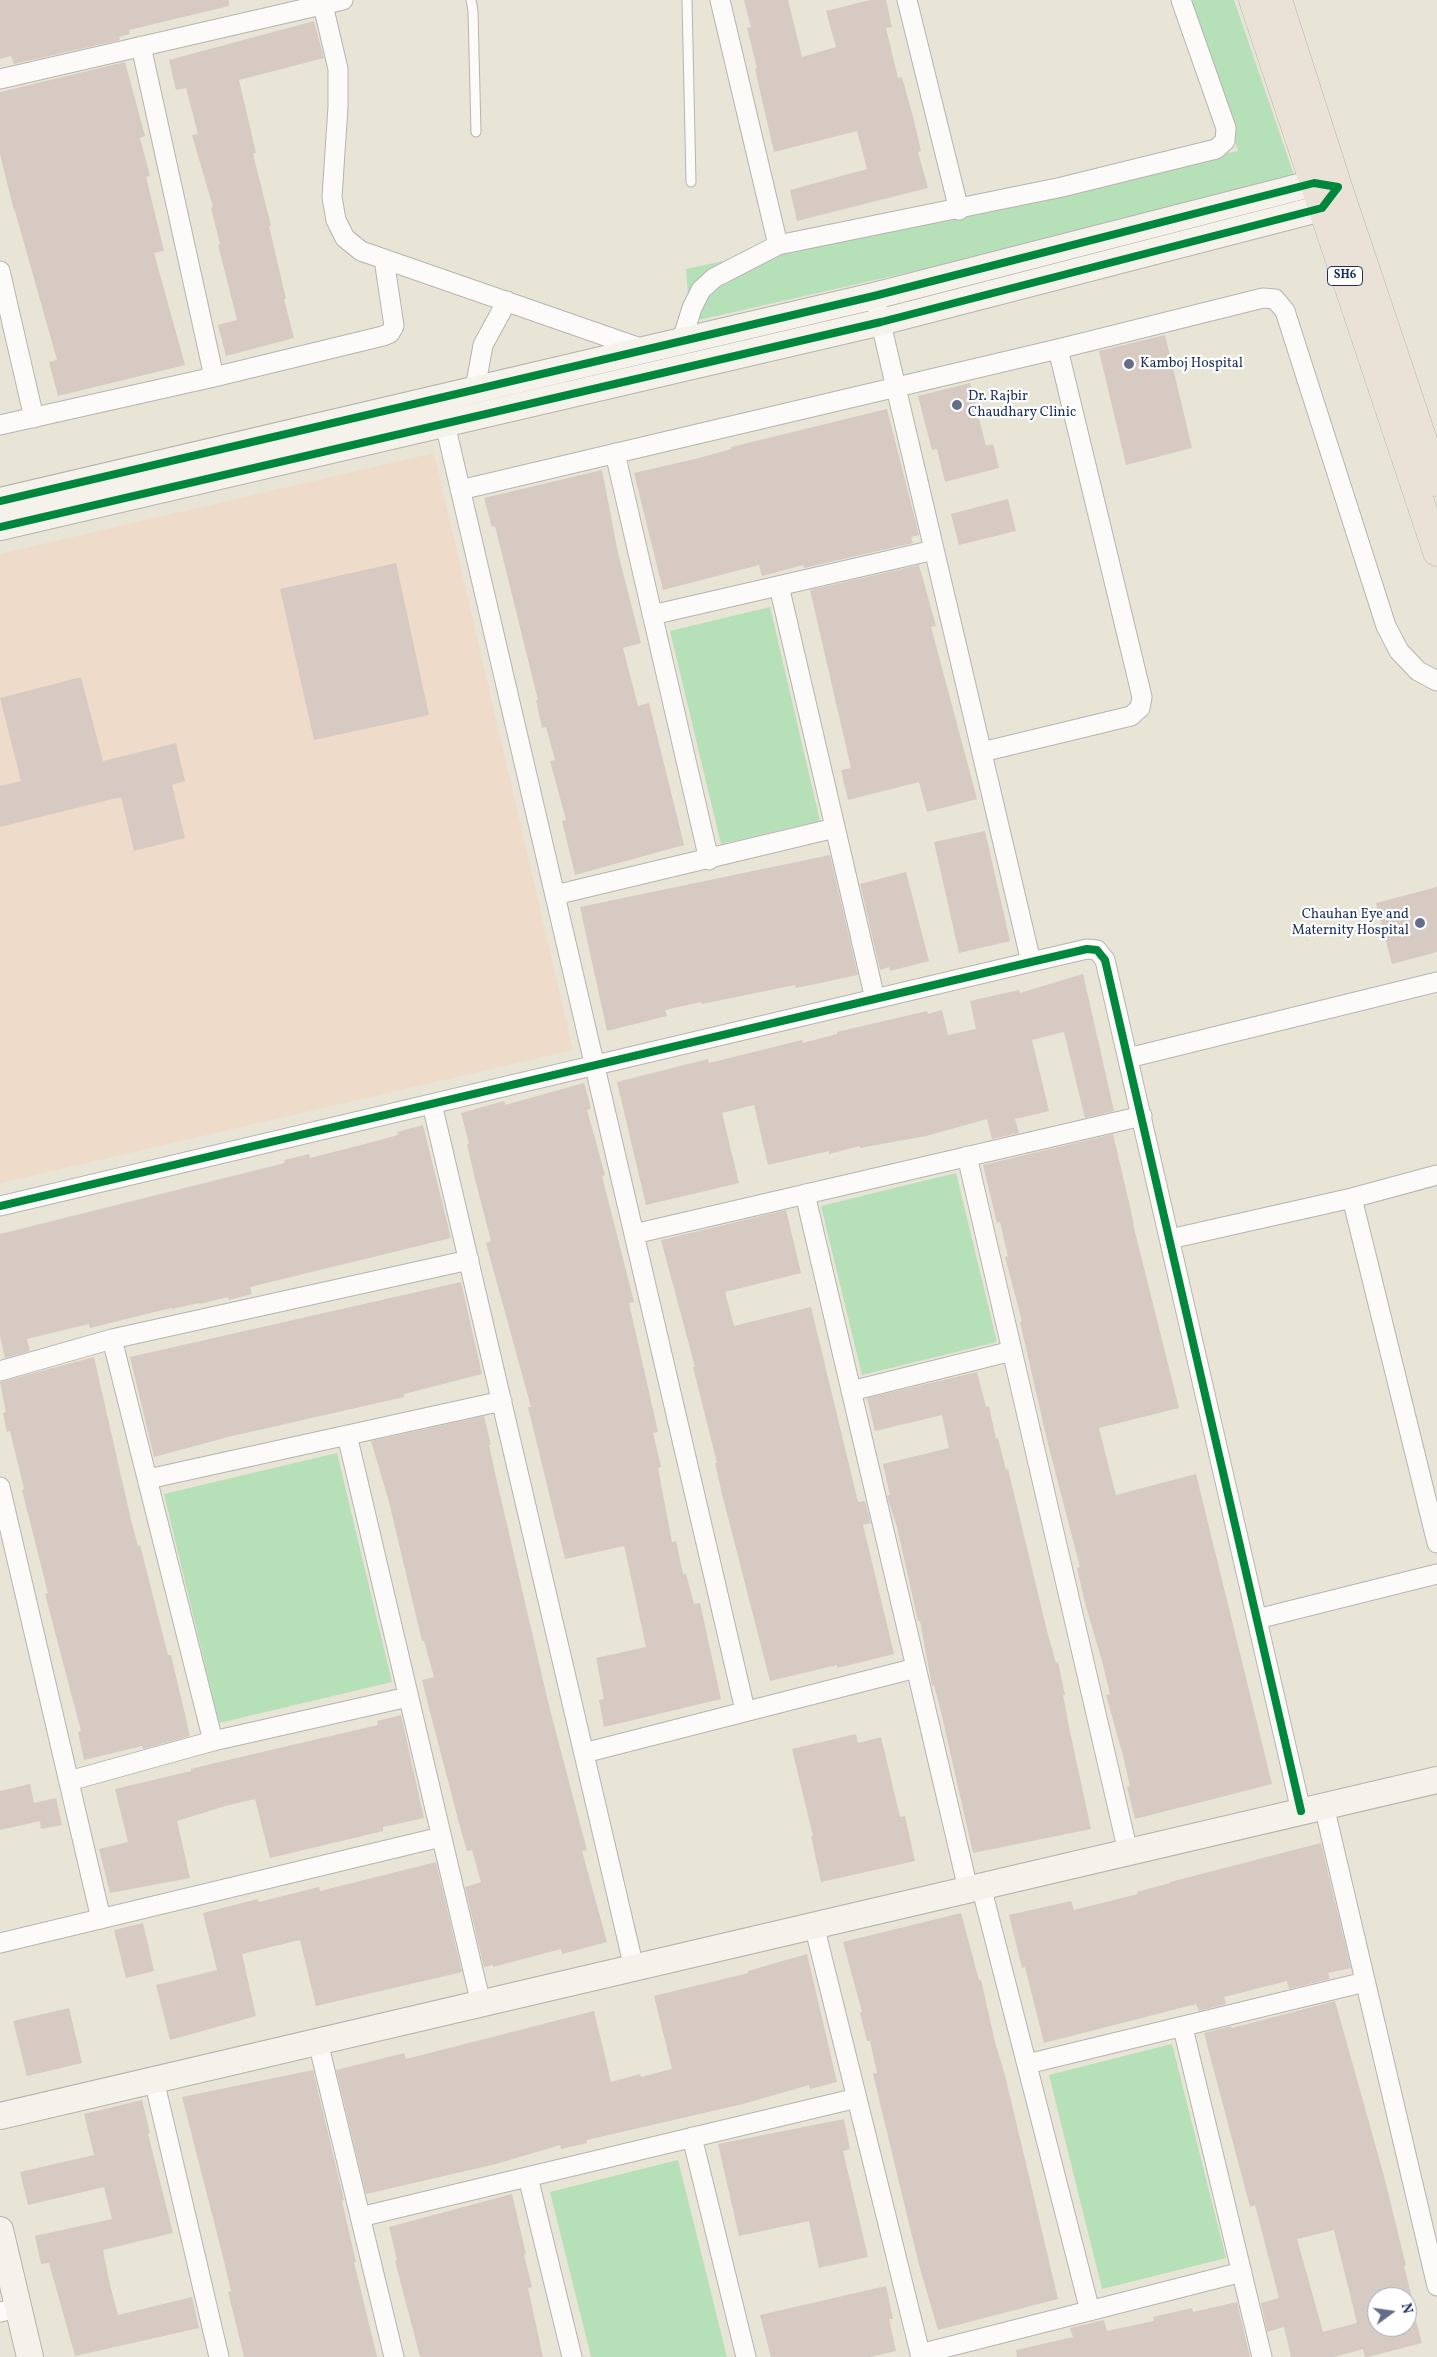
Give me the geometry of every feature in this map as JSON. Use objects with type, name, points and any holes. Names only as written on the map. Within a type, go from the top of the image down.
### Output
[{"type":"main road","name":"SH6","points":[[1253,0],[1437,482]]},
{"type":"main road","name":"SH6","points":[[1278,0],[1325,192],[1437,552]]},
{"type":"street","points":[[0,79],[343,0]]},
{"type":"street","points":[[720,0],[778,245]]},
{"type":"street","points":[[907,0],[959,210]]},
{"type":"street","points":[[682,340],[692,308],[701,290],[714,278],[778,245],[959,210],[1216,149],[1225,141],[1226,128],[1181,0]]},
{"type":"street","points":[[323,5],[338,69],[338,107],[332,197],[336,220],[345,238],[361,251],[643,349]]},
{"type":"street","points":[[141,46],[214,377]]},
{"type":"street","points":[[0,501],[439,396],[1325,192]]},
{"type":"street","points":[[0,527],[880,322],[1325,192]]},
{"type":"street","points":[[0,425],[214,377],[390,333],[394,326],[394,316],[384,259]]},
{"type":"street","points":[[0,272],[34,418]]},
{"type":"street","points":[[874,296],[1031,962]]},
{"type":"street","points":[[460,490],[1058,349],[1263,298],[1275,299],[1285,311],[1386,626],[1399,651],[1418,671],[1437,681]]},
{"type":"street","points":[[475,389],[483,345],[507,301]]},
{"type":"street","points":[[982,752],[1131,716],[1140,708],[1142,697],[1058,349]]},
{"type":"street","points":[[439,396],[745,1710]]},
{"type":"street","points":[[615,453],[709,860]]},
{"type":"street","points":[[652,615],[934,550]]},
{"type":"street","points":[[779,586],[875,999]]},
{"type":"street","points":[[555,896],[836,828]]},
{"type":"street","points":[[0,1206],[1031,962],[1088,949],[1097,950],[1105,960],[1257,1619],[1365,1982],[1430,2229],[1437,2286]]},
{"type":"street","points":[[1128,1058],[1437,982]]},
{"type":"street","points":[[432,1104],[634,1968]]},
{"type":"street","points":[[634,1234],[1142,1116]]},
{"type":"street","points":[[967,1156],[1128,1852]]},
{"type":"street","points":[[1170,1239],[1352,1198],[1437,1175]]},
{"type":"street","points":[[805,1194],[916,1668],[975,1888],[1027,2064],[1090,2311]]},
{"type":"street","points":[[1352,1198],[1437,1543]]},
{"type":"street","points":[[0,1371],[112,1339],[469,1260]]},
{"type":"street","points":[[112,1339],[213,1741]]},
{"type":"street","points":[[851,1391],[1012,1351]]},
{"type":"street","points":[[148,1479],[502,1401]]},
{"type":"street","points":[[347,1435],[481,2004]]},
{"type":"street","points":[[0,1487],[101,1919]]},
{"type":"street","points":[[1257,1619],[1437,1574]]},
{"type":"street","points":[[584,1752],[916,1668]]},
{"type":"street","points":[[69,1781],[213,1741],[408,1697]]},
{"type":"street","points":[[0,2116],[1437,1780]]},
{"type":"street","points":[[0,1943],[441,1837]]},
{"type":"street","points":[[814,1925],[920,2356],[1242,2272]]},
{"type":"street","points":[[1027,2064],[1183,2028],[1365,1982]]},
{"type":"street","points":[[1183,2028],[1262,2357]]},
{"type":"street","points":[[318,2042],[394,2357]]},
{"type":"street","points":[[154,2080],[218,2357]]},
{"type":"street","points":[[360,2216],[857,2098]]},
{"type":"street","points":[[692,2137],[746,2357]]},
{"type":"street","points":[[528,2177],[572,2357]]},
{"type":"street","points":[[0,2230],[9,2310],[30,2357]]},
{"type":"lane","points":[[471,0],[474,11],[476,132]]},
{"type":"lane","points":[[687,0],[691,182]]},
{"type":"shaded area","points":[[434,453],[573,1050],[0,1183],[0,554]]},
{"type":"green space","points":[[1188,0],[1234,0],[1297,184],[690,322],[686,269],[1238,151]]},
{"type":"green space","points":[[770,607],[820,821],[721,844],[670,631]]},
{"type":"green space","points":[[956,1173],[997,1342],[862,1375],[821,1206]]},
{"type":"green space","points":[[337,1453],[392,1682],[219,1723],[164,1494]]},
{"type":"green space","points":[[1172,2044],[1226,2258],[1102,2289],[1049,2075]]},
{"type":"green space","points":[[678,2160],[727,2357],[591,2357],[550,2192]]},
{"type":"building","points":[[0,0],[229,0],[229,6],[129,30],[130,34],[119,37],[120,40],[14,64],[11,56],[0,59]]},
{"type":"building","points":[[744,0],[788,0],[802,57],[836,47],[826,11],[870,0],[886,0],[892,27],[886,28],[898,78],[902,77],[913,117],[921,151],[918,152],[928,188],[797,221],[790,190],[867,169],[857,131],[774,152],[755,69],[757,68],[747,28],[751,27]]},
{"type":"building","points":[[314,21],[324,58],[239,80],[256,153],[253,154],[271,226],[269,226],[294,338],[226,356],[218,325],[237,320],[218,245],[220,244],[211,208],[213,207],[192,135],[198,134],[186,88],[176,90],[169,60]]},
{"type":"building","points":[[125,62],[145,136],[140,138],[150,176],[146,177],[164,251],[154,253],[185,365],[58,396],[49,362],[57,360],[14,211],[0,154],[0,92]]},
{"type":"building","points":[[1165,335],[1192,448],[1126,465],[1099,351]]},
{"type":"building","points":[[970,383],[986,446],[993,444],[999,468],[945,482],[937,449],[932,450],[918,396]]},
{"type":"building","points":[[887,409],[919,535],[911,537],[913,543],[804,568],[803,565],[762,576],[759,565],[663,590],[634,473]]},
{"type":"building","points":[[602,470],[618,553],[641,643],[623,648],[638,706],[649,703],[684,845],[575,875],[562,821],[566,820],[550,761],[555,760],[546,727],[542,728],[536,700],[538,700],[495,526],[492,527],[484,498]]},
{"type":"building","points":[[1008,499],[1016,531],[959,545],[951,514]]},
{"type":"building","points":[[396,563],[429,715],[314,740],[280,589]]},
{"type":"building","points":[[919,565],[936,626],[931,627],[977,799],[927,812],[919,782],[848,800],[841,770],[851,768],[810,590]]},
{"type":"building","points":[[81,677],[103,761],[176,743],[185,781],[172,785],[185,838],[134,851],[121,797],[0,827],[0,786],[21,781],[0,698]]},
{"type":"building","points":[[985,831],[1010,941],[959,953],[934,842]]},
{"type":"building","points":[[830,855],[858,975],[796,988],[795,985],[665,1010],[667,1016],[607,1031],[580,907]]},
{"type":"building","points":[[906,872],[929,961],[890,971],[889,967],[880,970],[860,884]]},
{"type":"building","points":[[1437,887],[1437,952],[1392,964],[1376,903]]},
{"type":"building","points":[[1083,974],[1114,1111],[1085,1118],[1064,1032],[1032,1040],[1049,1111],[1015,1119],[1019,1133],[992,1139],[987,1119],[926,1136],[860,1148],[860,1146],[829,1154],[829,1151],[768,1165],[754,1105],[722,1113],[739,1183],[646,1205],[617,1082],[708,1059],[709,1063],[802,1040],[803,1043],[837,1034],[837,1032],[927,1011],[928,1014],[942,1010],[948,1035],[976,1029],[970,1001],[1019,990],[1020,993]]},
{"type":"building","points":[[584,1083],[591,1108],[587,1110],[605,1175],[602,1176],[634,1302],[629,1303],[658,1432],[653,1433],[661,1467],[658,1468],[672,1542],[676,1541],[683,1574],[686,1574],[694,1604],[700,1603],[721,1699],[604,1727],[599,1700],[604,1699],[596,1658],[646,1647],[625,1549],[624,1546],[565,1559],[528,1407],[531,1407],[486,1243],[491,1241],[461,1113],[504,1101],[505,1105]]},
{"type":"building","points":[[423,1125],[451,1238],[250,1287],[252,1294],[229,1300],[228,1297],[200,1304],[171,1308],[90,1328],[89,1324],[27,1339],[30,1351],[5,1358],[0,1336],[0,1234],[285,1163],[284,1160],[309,1154],[310,1158],[369,1143],[398,1135],[397,1132]]},
{"type":"building","points":[[1113,1134],[1133,1224],[1179,1408],[1099,1428],[1116,1495],[1196,1474],[1272,1784],[1135,1819],[1127,1787],[1130,1786],[1123,1756],[1106,1695],[1110,1694],[1085,1603],[1077,1568],[1080,1567],[1048,1444],[1020,1322],[1022,1321],[1005,1257],[1008,1256],[1000,1222],[997,1223],[983,1165]]},
{"type":"building","points":[[786,1210],[801,1273],[725,1292],[734,1326],[811,1307],[858,1502],[865,1501],[871,1523],[863,1525],[894,1654],[837,1668],[837,1665],[770,1681],[722,1494],[715,1463],[717,1463],[693,1367],[695,1367],[661,1240]]},
{"type":"building","points":[[461,1282],[482,1374],[404,1394],[404,1397],[228,1437],[154,1457],[130,1357]]},
{"type":"building","points":[[94,1357],[131,1520],[138,1546],[140,1545],[168,1655],[171,1655],[190,1736],[143,1749],[142,1746],[84,1760],[78,1732],[81,1731],[45,1594],[48,1593],[22,1490],[24,1489],[10,1431],[7,1432],[3,1413],[6,1412],[0,1382]]},
{"type":"building","points":[[977,1372],[986,1407],[989,1406],[996,1439],[998,1438],[1006,1470],[1008,1469],[1047,1631],[1056,1663],[1058,1662],[1069,1727],[1091,1829],[973,1853],[942,1716],[934,1685],[932,1686],[920,1621],[918,1621],[897,1527],[887,1496],[890,1495],[883,1464],[949,1448],[942,1415],[875,1431],[867,1398]]},
{"type":"building","points":[[484,1416],[495,1473],[549,1706],[587,1850],[582,1851],[607,1942],[562,1954],[561,1949],[493,1967],[493,1965],[484,1967],[465,1887],[481,1882],[472,1850],[467,1851],[422,1680],[434,1677],[424,1641],[422,1641],[389,1502],[371,1441]]},
{"type":"building","points":[[401,1715],[424,1818],[383,1827],[383,1831],[270,1858],[255,1799],[225,1806],[177,1821],[190,1878],[110,1893],[99,1849],[128,1842],[115,1789],[191,1771],[191,1769],[215,1763],[378,1725],[377,1721]]},
{"type":"building","points":[[856,1734],[858,1743],[881,1737],[900,1817],[905,1816],[915,1861],[821,1882],[811,1836],[813,1836],[792,1749]]},
{"type":"building","points":[[30,1784],[34,1803],[56,1798],[62,1825],[41,1829],[40,1821],[0,1830],[0,1791]]},
{"type":"building","points":[[1321,1843],[1351,1968],[1328,1973],[1330,1979],[1289,1989],[1287,1981],[1224,1997],[1226,2004],[1199,2011],[1196,2004],[1044,2043],[1025,1967],[1022,1968],[1009,1915],[1071,1901],[1074,1910],[1138,1894],[1137,1892],[1170,1882]]},
{"type":"building","points":[[436,1862],[462,1972],[316,2006],[300,1940],[242,1954],[256,2016],[170,2040],[156,1985],[217,1970],[203,1913],[258,1899],[259,1902],[319,1887],[320,1891]]},
{"type":"building","points":[[961,1913],[979,1980],[981,1980],[995,2042],[1005,2075],[1058,2299],[938,2330],[919,2265],[873,2074],[877,2073],[870,2041],[867,2041],[860,2013],[862,2012],[843,1942]]},
{"type":"building","points":[[143,1923],[154,1971],[126,1978],[114,1930]]},
{"type":"building","points":[[807,1954],[837,2082],[810,2089],[809,2085],[743,2104],[587,2140],[587,2143],[561,2149],[560,2145],[496,2164],[366,2194],[336,2070],[404,2053],[406,2059],[594,2011],[611,2082],[640,2074],[641,2077],[672,2069],[654,1996],[748,1973],[748,1971]]},
{"type":"building","points":[[1335,2001],[1384,2176],[1409,2287],[1367,2287],[1367,2337],[1417,2337],[1417,2324],[1422,2343],[1368,2357],[1365,2357],[1363,2349],[1334,2357],[1291,2357],[1284,2327],[1267,2332],[1261,2303],[1279,2298],[1255,2205],[1250,2207],[1204,2033],[1231,2026],[1232,2028]],"holes":[[[1334,2230],[1357,2323],[1323,2332],[1297,2239]]]},
{"type":"building","points":[[69,2008],[82,2063],[27,2076],[13,2021]]},
{"type":"building","points":[[313,2070],[344,2200],[342,2201],[356,2262],[354,2262],[377,2357],[244,2357],[228,2292],[231,2291],[223,2257],[182,2097]]},
{"type":"building","points":[[142,2100],[150,2133],[148,2134],[173,2233],[103,2250],[110,2285],[118,2315],[192,2297],[199,2328],[75,2356],[49,2263],[41,2264],[35,2236],[112,2219],[104,2187],[28,2205],[20,2172],[94,2155],[84,2114]]},
{"type":"building","points":[[844,2119],[850,2149],[843,2151],[868,2257],[819,2268],[809,2221],[739,2236],[718,2144]]},
{"type":"building","points":[[512,2194],[526,2254],[524,2255],[532,2287],[528,2288],[543,2357],[420,2357],[395,2261],[397,2260],[389,2227]]},
{"type":"building","points":[[886,2286],[893,2319],[889,2319],[896,2351],[870,2357],[771,2357],[760,2315]]},
{"type":"building","points":[[1237,2302],[1250,2357],[1017,2357],[1016,2350],[1073,2337],[1070,2328],[1104,2320],[1107,2331],[1154,2321],[1153,2317],[1192,2308],[1193,2312]]},
{"type":"cycle path","points":[[0,501],[874,296],[1314,183],[1338,187],[1322,208],[881,322],[0,527]]},
{"type":"cycle path","points":[[0,1206],[1031,962],[1087,949],[1097,950],[1105,960],[1301,1811]]},
{"type":"place","name":"Kamboj Hospital","points":[[1129,364]]},
{"type":"place","name":"Dr. Rajbir Chaudhary Clinic","points":[[957,405]]},
{"type":"place","name":"Chauhan Eye and Maternity Hospital","points":[[1420,923]]}]
